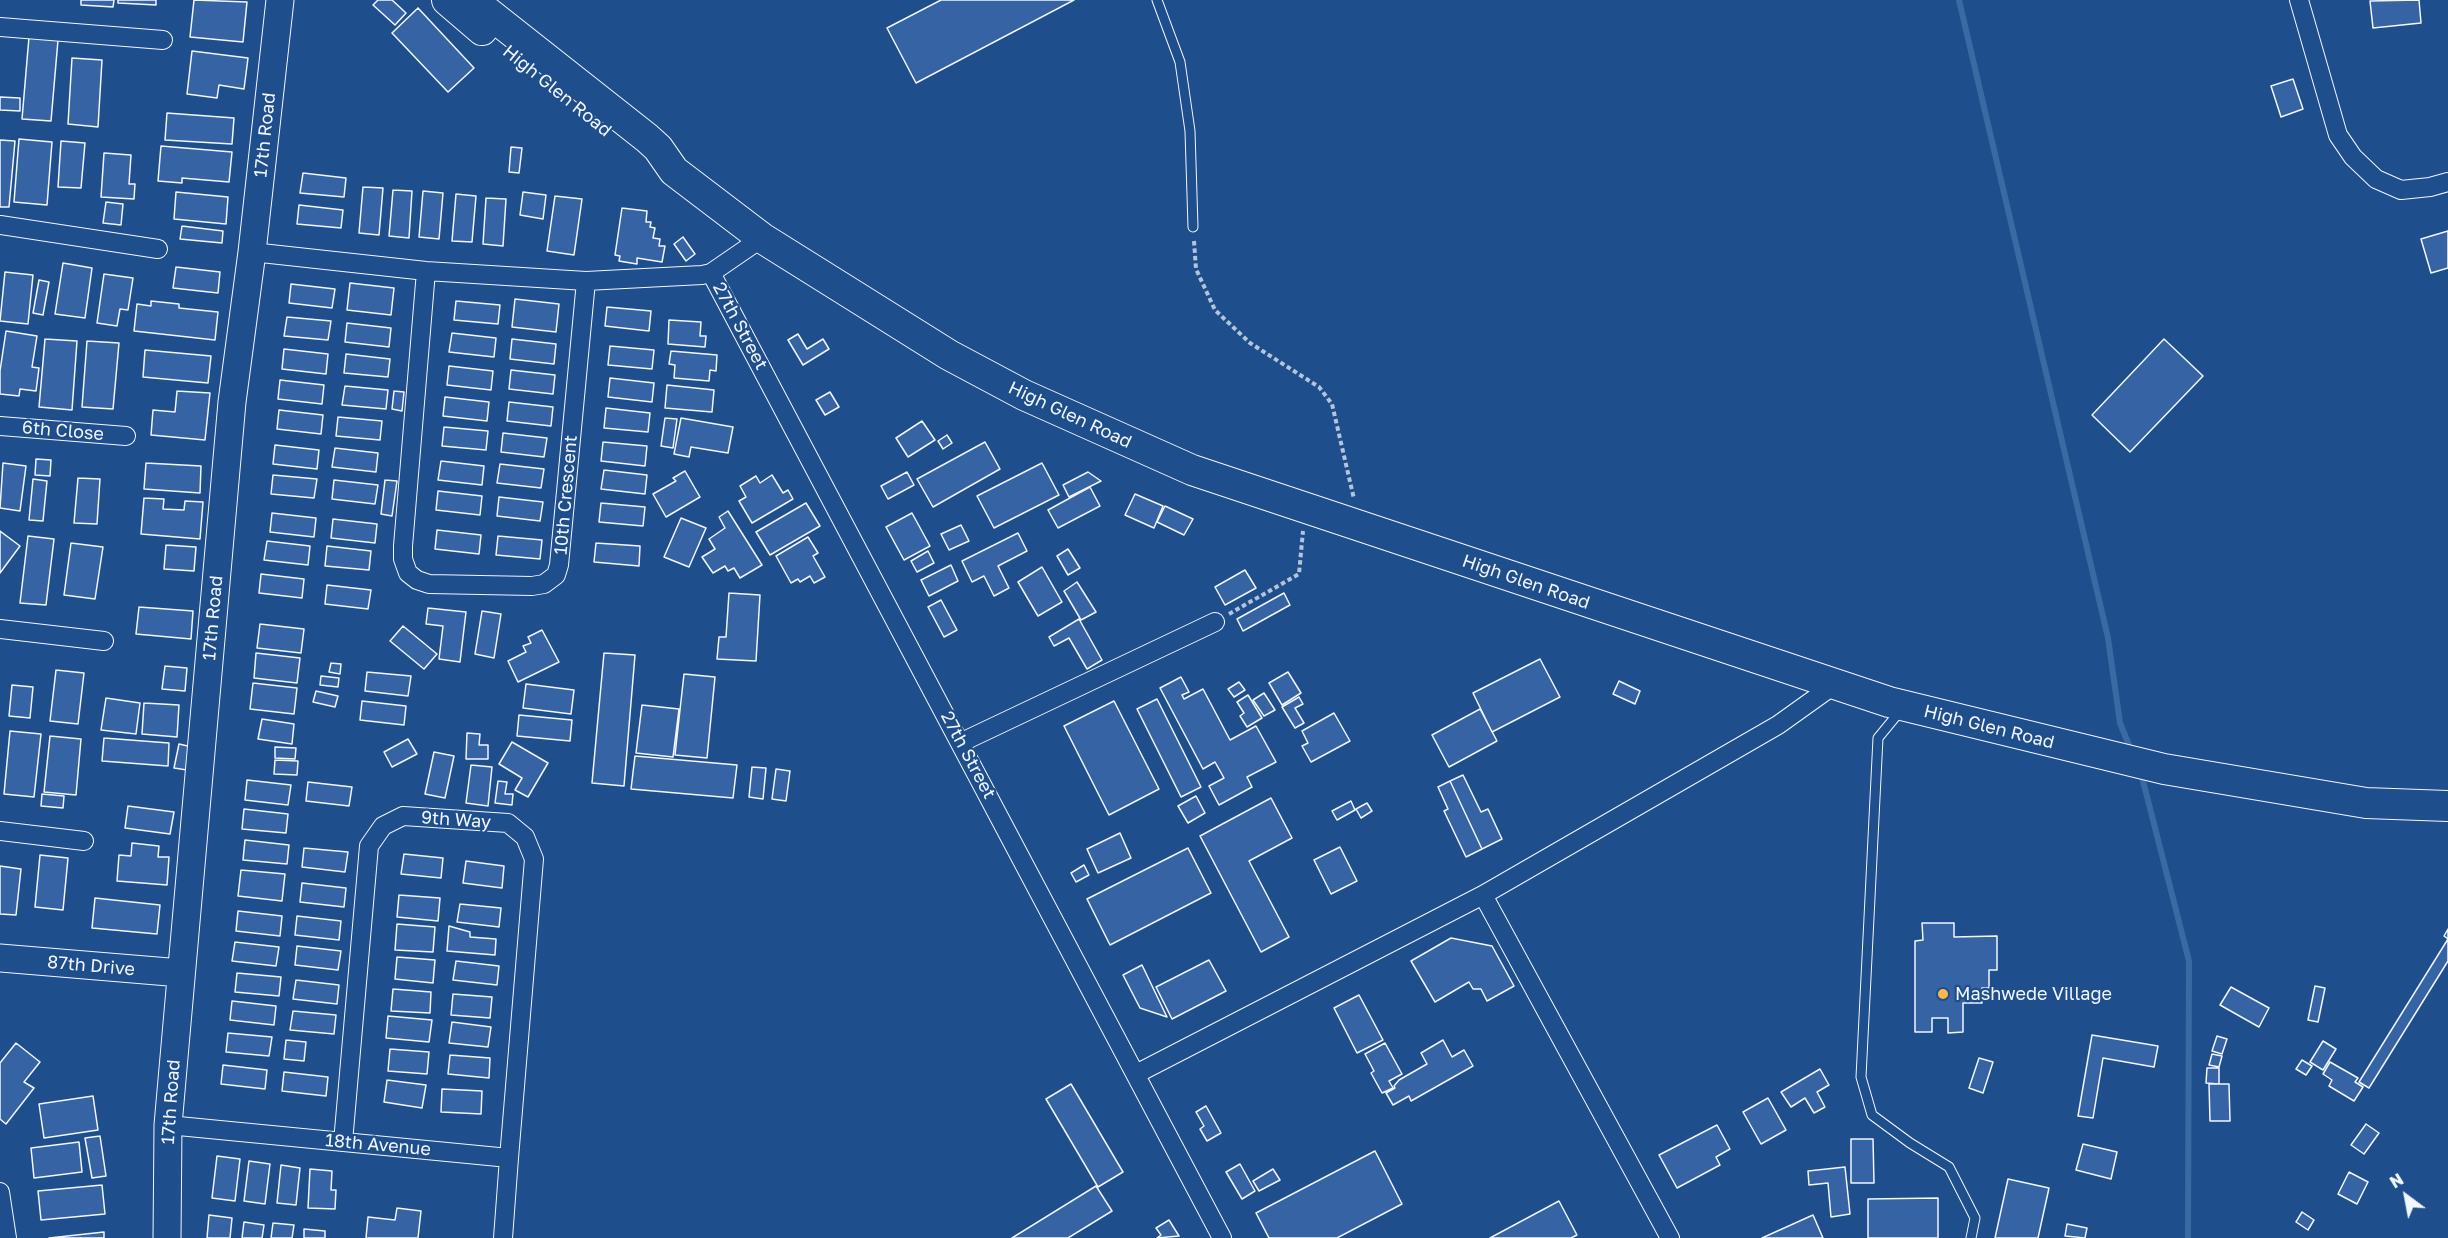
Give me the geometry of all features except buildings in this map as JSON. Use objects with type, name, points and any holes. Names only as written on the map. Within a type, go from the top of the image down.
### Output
[{"type":"main road","name":"High Glen Road","points":[[447,0],[634,154],[649,163],[674,171]]},
{"type":"main road","name":"High Glen Road","points":[[472,0],[647,138],[658,148],[674,171],[762,238],[949,355],[1024,395],[1192,470],[1834,685],[1904,706],[2106,757],[2164,769],[2366,803],[2448,806]]},
{"type":"street","name":"17th Road","points":[[167,1238],[168,1125],[232,402],[252,252],[279,0]]},
{"type":"street","points":[[2299,0],[2338,135],[2353,157],[2376,179],[2401,190],[2430,187],[2448,182]]},
{"type":"street","points":[[0,27],[163,40]]},
{"type":"street","points":[[0,225],[158,249]]},
{"type":"street","points":[[252,252],[426,271],[586,281],[687,277],[711,273],[762,238]]},
{"type":"street","name":"10th Crescent","points":[[426,271],[403,559],[408,573],[417,580],[429,584],[532,586],[544,584],[556,574],[560,565],[586,281]]},
{"type":"street","name":"27th Street","points":[[711,273],[962,742],[1222,1238]]},
{"type":"street","name":"6th Close","points":[[0,426],[126,436]]},
{"type":"street","points":[[962,742],[1215,622]]},
{"type":"street","points":[[0,629],[104,641]]},
{"type":"street","points":[[1136,1074],[1483,895],[1778,725],[1834,685]]},
{"type":"street","name":"9th Way","points":[[344,1142],[369,846],[383,826],[403,816],[508,823],[525,837],[534,859],[509,1158]]},
{"type":"street","points":[[0,831],[84,841]]},
{"type":"street","points":[[1483,895],[1670,1238]]},
{"type":"street","name":"87th Drive","points":[[0,958],[181,973]]},
{"type":"street","name":"18th Avenue","points":[[168,1125],[509,1158]]},
{"type":"street","points":[[503,1238],[509,1158]]},
{"type":"street","points":[[0,1192],[7,1238]]},
{"type":"lane","points":[[1156,0],[1180,62],[1191,131],[1193,227]]},
{"type":"lane","points":[[1904,706],[1878,738],[1861,1077],[1872,1115],[1910,1143],[1949,1167],[1975,1218],[1971,1238]]},
{"type":"path","points":[[1193,227],[1196,269],[1215,310],[1250,344],[1318,387],[1332,404],[1361,526]]},
{"type":"path","points":[[1215,622],[1299,574],[1305,508]]},
{"type":"waterway","points":[[1959,0],[2108,638],[2120,723],[2131,750]]},
{"type":"waterway","points":[[2141,773],[2189,961],[2188,1238]]},
{"type":"place","name":"Mashwede Village","points":[[1943,994]]}]
